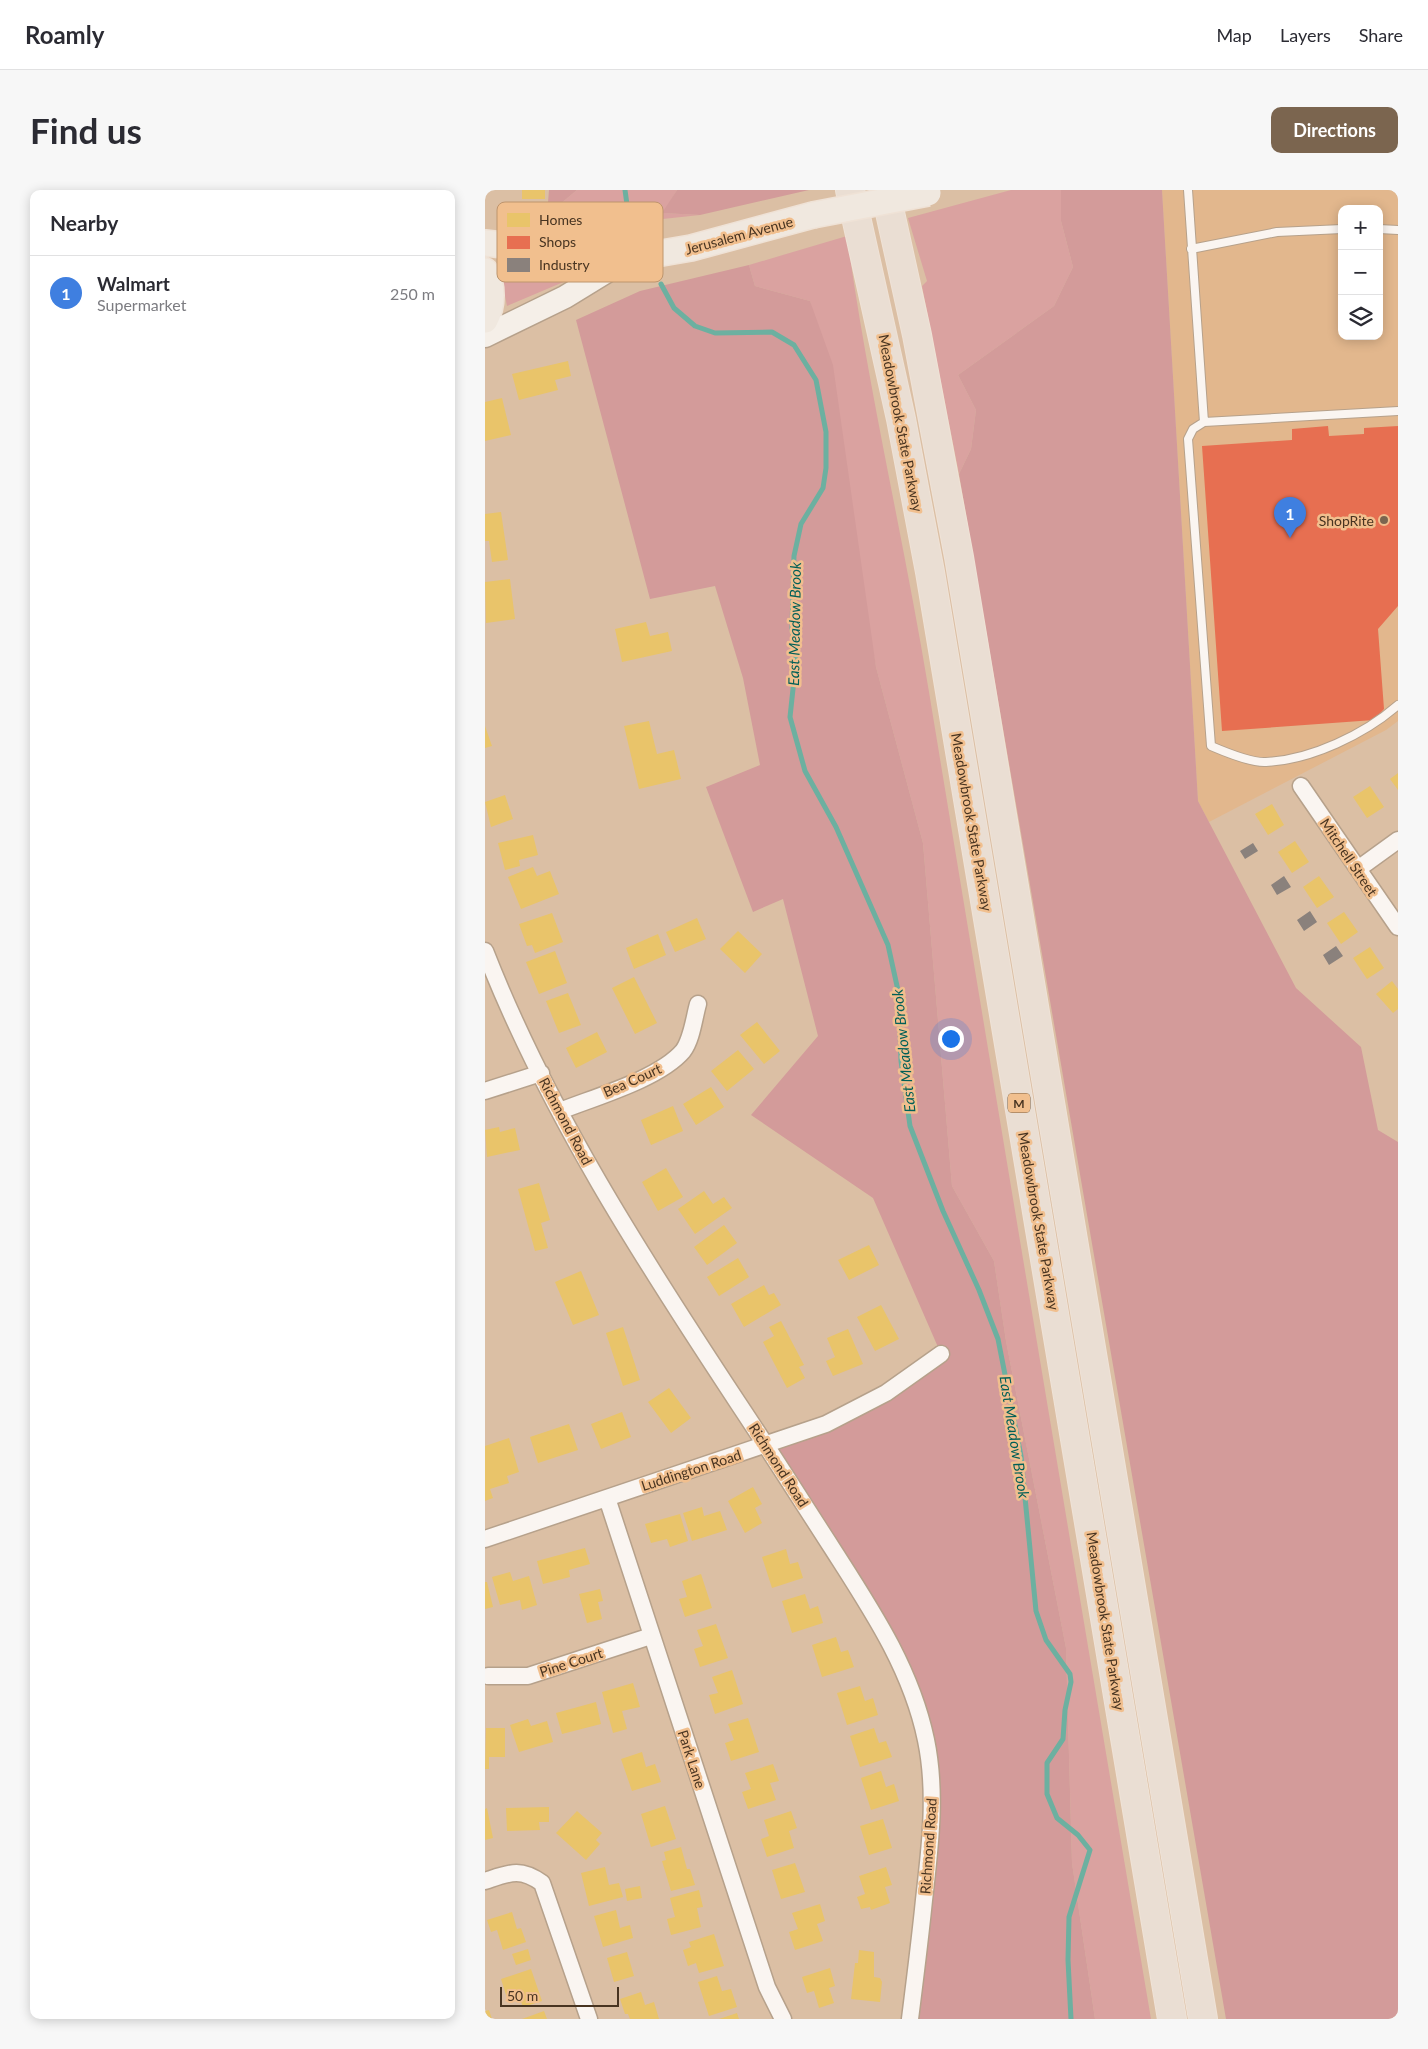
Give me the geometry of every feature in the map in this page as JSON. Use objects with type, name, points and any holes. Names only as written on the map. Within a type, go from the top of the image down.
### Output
[{"type":"highway","name":"Meadowbrook State Parkway","points":[[850,190],[899,410],[930,572],[1172,2019]]},
{"type":"highway","name":"M","points":[[885,190],[917,335],[959,557],[1203,2019]]},
{"type":"main road","name":"Jerusalem Avenue","points":[[813,215],[885,190]]},
{"type":"main road","name":"Jerusalem Avenue","points":[[663,253],[691,248],[813,215],[933,191]]},
{"type":"main road","points":[[485,270],[491,287],[490,307],[485,320]]},
{"type":"main road","points":[[485,336],[565,297],[589,282]]},
{"type":"street","name":"Mitchell Street","points":[[1301,786],[1398,926]]},
{"type":"street","points":[[1358,869],[1398,840]]},
{"type":"street","name":"Richmond Road","points":[[485,951],[501,990],[579,1149],[663,1290],[766,1445],[885,1631],[909,1682],[926,1740],[933,1789],[932,1836],[910,2019]]},
{"type":"street","name":"Bea Court","points":[[560,1110],[649,1075],[666,1065],[683,1050],[687,1043],[698,1004]]},
{"type":"street","points":[[485,1091],[541,1073]]},
{"type":"street","name":"Luddington Road","points":[[485,1539],[826,1424],[886,1393],[941,1354]]},
{"type":"street","name":"Park Lane","points":[[607,1498],[767,1987],[783,2019]]},
{"type":"street","name":"Pine Court","points":[[488,1676],[528,1676],[651,1636]]},
{"type":"street","points":[[485,1881],[519,1871],[530,1874],[543,1882],[589,2019]]},
{"type":"lane","points":[[1188,190],[1203,422]]},
{"type":"lane","points":[[1191,249],[1277,232],[1338,229]]},
{"type":"lane","points":[[1383,229],[1398,230]]},
{"type":"lane","points":[[1398,411],[1203,422],[1193,429],[1188,439],[1211,746],[1265,762],[1301,756],[1361,732],[1379,722],[1398,705]]},
{"type":"shaded area","points":[[549,190],[577,190],[563,202],[548,202]]},
{"type":"shaded area","points":[[577,190],[677,190],[663,213],[663,202],[563,202]]},
{"type":"shaded area","points":[[677,190],[809,190],[700,215],[663,213]]},
{"type":"shaded area","points":[[1011,190],[1061,190],[1061,221],[1073,267],[1054,306],[958,375],[976,410],[971,449],[959,474],[922,286],[927,281],[908,218]]},
{"type":"shaded area","points":[[1061,190],[1162,190],[1198,801],[1296,988],[1361,1047],[1378,1130],[1398,1142],[1398,2019],[1226,2019],[959,474],[971,449],[976,410],[958,375],[1054,306],[1073,267],[1061,221]]},
{"type":"shaded area","points":[[1162,190],[1398,190],[1398,721],[1386,730],[1209,822],[1198,801]]},
{"type":"shaded area","points":[[663,213],[700,215],[663,219]]},
{"type":"shaded area","points":[[847,236],[865,350],[929,692],[1151,2019],[1095,2019],[1072,1863],[1066,1648],[1006,1341],[994,1261],[952,1186],[923,843],[876,667],[810,301],[755,286],[749,265]]},
{"type":"shaded area","points":[[749,265],[755,286],[810,301],[833,365],[876,667],[923,843],[952,1186],[994,1261],[1006,1341],[1066,1648],[1072,1863],[1095,2019],[910,2019],[932,1789],[909,1683],[766,1445],[826,1424],[941,1354],[873,1198],[751,1115],[818,1036],[783,899],[753,912],[706,787],[760,765],[743,678],[715,586],[650,599],[576,320],[640,291]]},
{"type":"shaded area","points":[[502,282],[564,282],[507,306]]},
{"type":"building: Homes","points":[[522,190],[545,190],[545,199],[522,199]]},
{"type":"building: Homes","points":[[568,361],[571,376],[555,380],[558,390],[519,400],[512,374]]},
{"type":"building: Homes","points":[[502,398],[511,435],[485,441],[485,402]]},
{"type":"building: Homes","points":[[501,512],[508,560],[492,562],[489,541],[485,541],[485,514]]},
{"type":"building: Homes","points":[[510,579],[515,619],[486,623],[485,582]]},
{"type":"building: Homes","points":[[646,622],[650,636],[668,632],[672,651],[622,662],[615,629]]},
{"type":"building: Homes","points":[[649,721],[657,754],[674,750],[681,779],[639,789],[624,726]]},
{"type":"building: Homes","points":[[485,726],[492,746],[485,748]]},
{"type":"building: Homes","points":[[1398,773],[1398,790],[1390,779]]},
{"type":"building: Homes","points":[[1370,786],[1384,807],[1367,818],[1353,797]]},
{"type":"building: Homes","points":[[505,795],[513,819],[491,827],[485,802]]},
{"type":"building: Homes","points":[[1272,804],[1284,825],[1268,835],[1255,814]]},
{"type":"building: Homes","points":[[533,835],[538,855],[519,860],[520,866],[505,870],[498,843]]},
{"type":"building: Homes","points":[[1295,841],[1309,862],[1292,873],[1278,852]]},
{"type":"building: Homes","points":[[533,867],[537,876],[550,871],[559,894],[521,909],[508,877]]},
{"type":"building: Homes","points":[[1319,876],[1334,897],[1317,908],[1303,887]]},
{"type":"building: Homes","points":[[1344,912],[1358,932],[1341,944],[1327,923]]},
{"type":"building: Homes","points":[[552,913],[563,942],[535,953],[532,945],[527,946],[519,924]]},
{"type":"building: Homes","points":[[697,918],[706,939],[675,952],[666,932]]},
{"type":"building: Homes","points":[[738,931],[762,954],[745,973],[720,949]]},
{"type":"building: Homes","points":[[658,934],[666,955],[634,969],[626,948]]},
{"type":"building: Homes","points":[[1370,947],[1384,968],[1367,979],[1353,958]]},
{"type":"building: Homes","points":[[555,951],[567,983],[539,994],[526,962]]},
{"type":"building: Homes","points":[[634,977],[657,1023],[635,1034],[612,988]]},
{"type":"building: Homes","points":[[1392,981],[1398,989],[1398,1009],[1393,1013],[1376,994]]},
{"type":"building: Homes","points":[[568,993],[581,1025],[559,1033],[546,1001]]},
{"type":"building: Homes","points":[[757,1022],[780,1051],[764,1064],[740,1035]]},
{"type":"building: Homes","points":[[597,1032],[607,1052],[576,1068],[566,1048]]},
{"type":"building: Homes","points":[[738,1050],[754,1069],[727,1091],[711,1071]]},
{"type":"building: Homes","points":[[711,1087],[724,1107],[696,1125],[683,1104]]},
{"type":"building: Homes","points":[[673,1106],[683,1131],[651,1145],[641,1120]]},
{"type":"building: Homes","points":[[499,1127],[500,1132],[515,1128],[520,1150],[487,1157],[485,1130]]},
{"type":"building: Homes","points":[[666,1168],[683,1197],[658,1211],[642,1182]]},
{"type":"building: Homes","points":[[539,1183],[550,1220],[541,1223],[548,1248],[535,1251],[518,1189]]},
{"type":"building: Homes","points":[[704,1191],[713,1204],[724,1197],[732,1208],[695,1234],[678,1209]]},
{"type":"building: Homes","points":[[724,1225],[737,1243],[707,1265],[694,1247]]},
{"type":"building: Homes","points":[[869,1245],[879,1265],[849,1280],[838,1260]]},
{"type":"building: Homes","points":[[738,1258],[749,1277],[719,1296],[707,1277]]},
{"type":"building: Homes","points":[[581,1271],[599,1315],[573,1325],[555,1282]]},
{"type":"building: Homes","points":[[764,1285],[769,1295],[774,1293],[781,1305],[744,1327],[731,1304]]},
{"type":"building: Homes","points":[[881,1305],[899,1339],[875,1351],[857,1317]]},
{"type":"building: Homes","points":[[781,1321],[804,1365],[799,1367],[805,1378],[787,1388],[763,1342],[774,1336],[769,1327]]},
{"type":"building: Homes","points":[[623,1327],[640,1380],[623,1386],[606,1333]]},
{"type":"building: Homes","points":[[848,1329],[863,1364],[833,1376],[826,1361],[835,1357],[827,1338]]},
{"type":"building: Homes","points":[[669,1388],[691,1418],[671,1433],[648,1402]]},
{"type":"building: Homes","points":[[622,1412],[631,1437],[601,1449],[591,1424]]},
{"type":"building: Homes","points":[[569,1424],[578,1450],[538,1463],[530,1437]]},
{"type":"building: Homes","points":[[509,1438],[519,1472],[507,1476],[509,1483],[490,1489],[493,1498],[485,1501],[485,1446]]},
{"type":"building: Homes","points":[[753,1487],[762,1504],[755,1508],[762,1523],[745,1533],[728,1501]]},
{"type":"building: Homes","points":[[702,1507],[704,1516],[720,1511],[727,1530],[692,1541],[683,1513]]},
{"type":"building: Homes","points":[[680,1514],[688,1541],[670,1547],[667,1539],[651,1543],[645,1524]]},
{"type":"building: Homes","points":[[585,1548],[590,1564],[569,1570],[570,1577],[543,1584],[537,1561]]},
{"type":"building: Homes","points":[[786,1549],[790,1564],[798,1562],[803,1578],[772,1588],[762,1557]]},
{"type":"building: Homes","points":[[510,1572],[513,1581],[529,1576],[537,1605],[522,1610],[520,1600],[500,1605],[492,1577]]},
{"type":"building: Homes","points":[[701,1574],[712,1608],[685,1617],[679,1599],[687,1597],[682,1581]]},
{"type":"building: Homes","points":[[485,1582],[487,1582],[493,1607],[485,1609]]},
{"type":"building: Homes","points":[[600,1589],[603,1601],[598,1602],[602,1619],[587,1623],[579,1594]]},
{"type":"building: Homes","points":[[805,1594],[810,1609],[818,1606],[823,1623],[792,1633],[782,1601]]},
{"type":"building: Homes","points":[[716,1624],[728,1658],[700,1667],[694,1649],[703,1646],[697,1630]]},
{"type":"building: Homes","points":[[836,1637],[841,1652],[848,1650],[854,1667],[822,1677],[812,1645]]},
{"type":"building: Homes","points":[[732,1670],[743,1704],[715,1714],[709,1695],[718,1693],[712,1677]]},
{"type":"building: Homes","points":[[633,1683],[640,1707],[622,1711],[627,1729],[613,1733],[602,1692]]},
{"type":"building: Homes","points":[[860,1686],[865,1701],[873,1698],[878,1715],[847,1725],[837,1693]]},
{"type":"building: Homes","points":[[596,1702],[601,1724],[562,1734],[556,1713]]},
{"type":"building: Homes","points":[[748,1718],[759,1752],[731,1761],[725,1743],[734,1740],[728,1724]]},
{"type":"building: Homes","points":[[528,1719],[531,1726],[547,1721],[553,1742],[519,1752],[510,1725]]},
{"type":"building: Homes","points":[[486,1728],[505,1728],[505,1757],[489,1757],[489,1769],[485,1769]]},
{"type":"building: Homes","points":[[874,1728],[879,1743],[886,1741],[892,1757],[860,1767],[850,1736]]},
{"type":"building: Homes","points":[[642,1752],[646,1767],[655,1764],[661,1782],[632,1791],[621,1759]]},
{"type":"building: Homes","points":[[773,1764],[779,1781],[770,1783],[776,1800],[748,1809],[742,1792],[751,1789],[745,1773]]},
{"type":"building: Homes","points":[[881,1771],[886,1787],[894,1784],[899,1801],[871,1810],[861,1778]]},
{"type":"building: Homes","points":[[665,1806],[676,1839],[651,1847],[641,1814]]},
{"type":"building: Homes","points":[[549,1807],[549,1822],[539,1822],[540,1830],[507,1831],[506,1808]]},
{"type":"building: Homes","points":[[487,1808],[493,1838],[485,1840],[485,1809]]},
{"type":"building: Homes","points":[[577,1811],[602,1833],[596,1840],[600,1844],[586,1860],[556,1833]]},
{"type":"building: Homes","points":[[791,1811],[797,1828],[789,1831],[794,1848],[767,1857],[761,1839],[769,1836],[764,1820]]},
{"type":"building: Homes","points":[[883,1819],[892,1848],[869,1855],[860,1826]]},
{"type":"building: Homes","points":[[681,1847],[687,1869],[690,1869],[695,1885],[671,1891],[662,1861],[666,1860],[664,1852]]},
{"type":"building: Homes","points":[[795,1863],[805,1892],[781,1899],[772,1870]]},
{"type":"building: Homes","points":[[605,1867],[609,1885],[619,1883],[623,1897],[589,1906],[581,1873]]},
{"type":"building: Homes","points":[[886,1867],[892,1885],[885,1887],[890,1903],[871,1910],[870,1907],[861,1909],[857,1897],[865,1894],[859,1876]]},
{"type":"building: Homes","points":[[640,1886],[642,1898],[627,1901],[625,1889]]},
{"type":"building: Homes","points":[[699,1890],[703,1907],[697,1908],[701,1927],[671,1935],[667,1919],[675,1917],[670,1898]]},
{"type":"building: Homes","points":[[820,1904],[825,1921],[817,1924],[823,1941],[795,1950],[789,1932],[798,1929],[792,1913]]},
{"type":"building: Homes","points":[[616,1910],[620,1928],[630,1925],[633,1938],[603,1947],[594,1916]]},
{"type":"building: Homes","points":[[512,1912],[517,1929],[521,1928],[526,1942],[503,1950],[497,1930],[491,1932],[487,1920]]},
{"type":"building: Homes","points":[[714,1934],[724,1966],[699,1973],[696,1963],[688,1966],[683,1950],[691,1947],[689,1942]]},
{"type":"building: Homes","points":[[528,1949],[531,1960],[516,1965],[512,1954]]},
{"type":"building: Homes","points":[[859,1950],[874,1952],[874,1977],[880,1978],[882,1982],[880,2002],[851,1999],[855,1963],[858,1963]]},
{"type":"building: Homes","points":[[627,1952],[634,1976],[614,1982],[607,1958]]},
{"type":"building: Homes","points":[[830,1968],[835,1986],[829,1988],[834,2003],[819,2008],[814,1991],[807,1993],[802,1977]]},
{"type":"building: Homes","points":[[531,1969],[542,2001],[523,2007],[518,1994],[507,1998],[501,1979]]},
{"type":"building: Homes","points":[[717,1976],[722,1991],[731,1989],[737,2007],[709,2016],[698,1982]]},
{"type":"building: Homes","points":[[641,1992],[645,2005],[654,2002],[659,2019],[630,2019],[628,2014],[625,2014],[620,1999]]},
{"type":"building: Homes","points":[[489,2010],[492,2019],[485,2019],[485,2011]]},
{"type":"building: Homes","points":[[544,2011],[547,2019],[522,2019]]},
{"type":"building: Homes","points":[[737,2013],[739,2019],[719,2019]]},
{"type":"building: Shops","points":[[1328,426],[1329,436],[1364,434],[1364,428],[1398,426],[1398,606],[1378,629],[1384,709],[1374,720],[1222,731],[1202,446],[1292,440],[1292,429]]},
{"type":"building: Industry","points":[[1253,843],[1258,851],[1245,859],[1240,851]]},
{"type":"building: Industry","points":[[1284,876],[1291,887],[1277,895],[1271,885]]},
{"type":"building: Industry","points":[[1310,911],[1317,922],[1304,931],[1297,920]]},
{"type":"building: Industry","points":[[1336,946],[1343,956],[1329,965],[1323,955]]},
{"type":"waterway","name":"East Meadow Brook","points":[[625,190],[627,202]]},
{"type":"waterway","name":"East Meadow Brook","points":[[661,284],[674,308],[695,326],[715,333],[772,332],[794,345],[816,380],[826,432],[826,468],[823,488],[801,524],[794,556],[792,628],[796,661],[790,717],[805,771],[836,827],[888,945],[899,995],[901,1061],[910,1126],[943,1211],[979,1290],[998,1339],[1021,1456],[1036,1611],[1046,1640],[1070,1674],[1071,1682],[1065,1710],[1063,1739],[1047,1763],[1047,1794],[1057,1818],[1078,1835],[1090,1850],[1069,1917],[1068,1960],[1071,2019]]},
{"type":"place","name":"ShopRite","points":[[1384,520]]},
{"type":"place","name":"Walmart","points":[[1290,538]]}]
